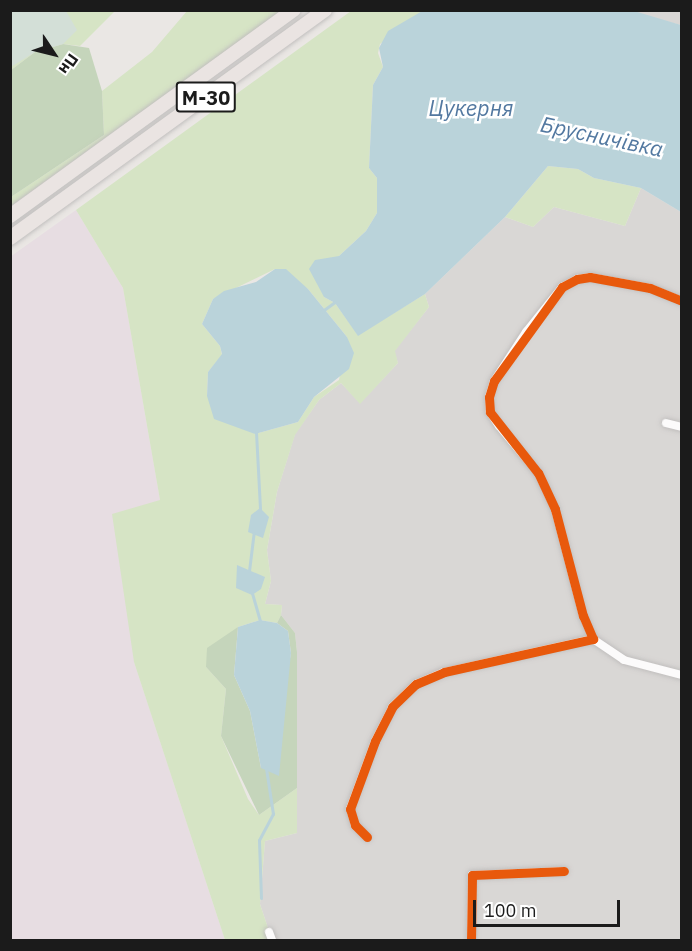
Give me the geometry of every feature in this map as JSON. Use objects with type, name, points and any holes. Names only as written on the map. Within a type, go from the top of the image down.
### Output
[{"type":"highway","name":"М-30","points":[[10,216],[294,10]]},
{"type":"highway","name":"М-30","points":[[10,238],[325,10]]},
{"type":"street","points":[[681,301],[650,288],[590,277],[577,279],[562,287],[526,332],[494,381],[489,397],[494,418],[538,473],[555,509],[583,616],[593,639],[624,660],[681,675]]},
{"type":"street","points":[[666,423],[681,427]]},
{"type":"street","points":[[367,837],[355,825],[350,809],[375,741],[392,707],[416,684],[444,672],[593,639]]},
{"type":"street","points":[[471,940],[472,875],[564,871]]},
{"type":"shaded area","points":[[11,10],[66,11],[77,30],[63,44],[35,52],[11,67]]},
{"type":"shaded area","points":[[634,11],[681,11],[681,25],[641,15]]},
{"type":"shaded area","points":[[641,188],[681,212],[681,940],[272,940],[260,904],[265,841],[297,833],[297,652],[295,633],[281,615],[282,605],[265,604],[271,581],[267,550],[277,492],[295,434],[319,400],[341,383],[360,403],[398,363],[394,351],[429,307],[425,294],[505,217],[533,227],[554,207],[625,226]]},
{"type":"shaded area","points":[[76,210],[123,288],[160,500],[134,662],[225,940],[11,940],[10,257]]},
{"type":"green space","points":[[11,11],[115,11],[80,46],[63,44],[35,52],[11,70]]},
{"type":"green space","points":[[187,11],[281,11],[11,206],[11,197],[104,135],[102,91],[152,52]]},
{"type":"green space","points":[[351,11],[424,11],[380,44],[378,53],[383,67],[373,85],[369,168],[377,178],[377,213],[366,231],[339,256],[324,297],[335,303],[358,335],[425,294],[429,307],[395,351],[398,363],[360,404],[341,383],[319,400],[295,435],[277,492],[267,550],[271,581],[265,604],[282,605],[281,615],[277,623],[260,620],[238,627],[206,667],[226,689],[221,736],[248,799],[259,815],[297,788],[297,833],[265,841],[260,904],[272,940],[225,940],[134,662],[112,514],[160,500],[123,288],[76,210]],"holes":[[[275,269],[308,289],[347,337],[339,380],[314,397],[298,422],[255,434],[207,396],[208,372],[222,355],[220,346],[202,324],[213,299]]]},
{"type":"green space","points":[[63,44],[89,48],[102,91],[104,135],[11,197],[11,70],[35,52]]},
{"type":"green space","points":[[548,166],[578,169],[594,178],[641,188],[625,226],[554,207],[533,227],[505,217]]},
{"type":"green space","points":[[281,615],[295,633],[297,652],[297,788],[259,815],[221,736],[226,689],[206,667],[207,648],[238,627],[234,675],[250,711],[261,768],[283,700],[291,653],[288,631],[277,623]]},
{"type":"water","name":"Цукерня","points":[[424,10],[634,11],[681,25],[681,212],[641,188],[594,178],[578,169],[548,166],[505,217],[425,294],[358,336],[335,303],[324,297],[309,269],[315,260],[339,256],[366,231],[377,213],[377,178],[369,168],[373,85],[383,67],[379,48],[388,31]]},
{"type":"water","points":[[275,269],[286,269],[308,289],[347,337],[354,353],[349,369],[314,397],[298,422],[255,434],[214,419],[207,396],[208,372],[222,354],[220,346],[202,324],[213,299],[224,291],[256,282]]},
{"type":"water","points":[[260,508],[269,517],[263,538],[248,532],[251,515]]},
{"type":"water","points":[[237,565],[265,577],[261,589],[252,595],[236,588]]},
{"type":"water","points":[[260,620],[277,623],[288,631],[291,653],[279,776],[261,768],[250,711],[234,675],[238,627]]},
{"type":"waterway","points":[[321,312],[335,302]]},
{"type":"waterway","points":[[256,432],[260,509]]},
{"type":"waterway","points":[[249,571],[254,533]]},
{"type":"waterway","points":[[252,593],[261,624]]},
{"type":"waterway","points":[[261,898],[259,840],[273,814],[266,768]]},
{"type":"cycle path","points":[[367,837],[355,825],[350,809],[375,741],[392,707],[416,684],[444,672],[593,639],[583,616],[555,509],[538,473],[490,412],[489,397],[494,381],[562,287],[577,279],[590,277],[650,288],[682,301]]},
{"type":"cycle path","points":[[471,940],[472,875],[564,871]]},
{"type":"water label","name":"Брусничівка","points":[[602,136]]}]
